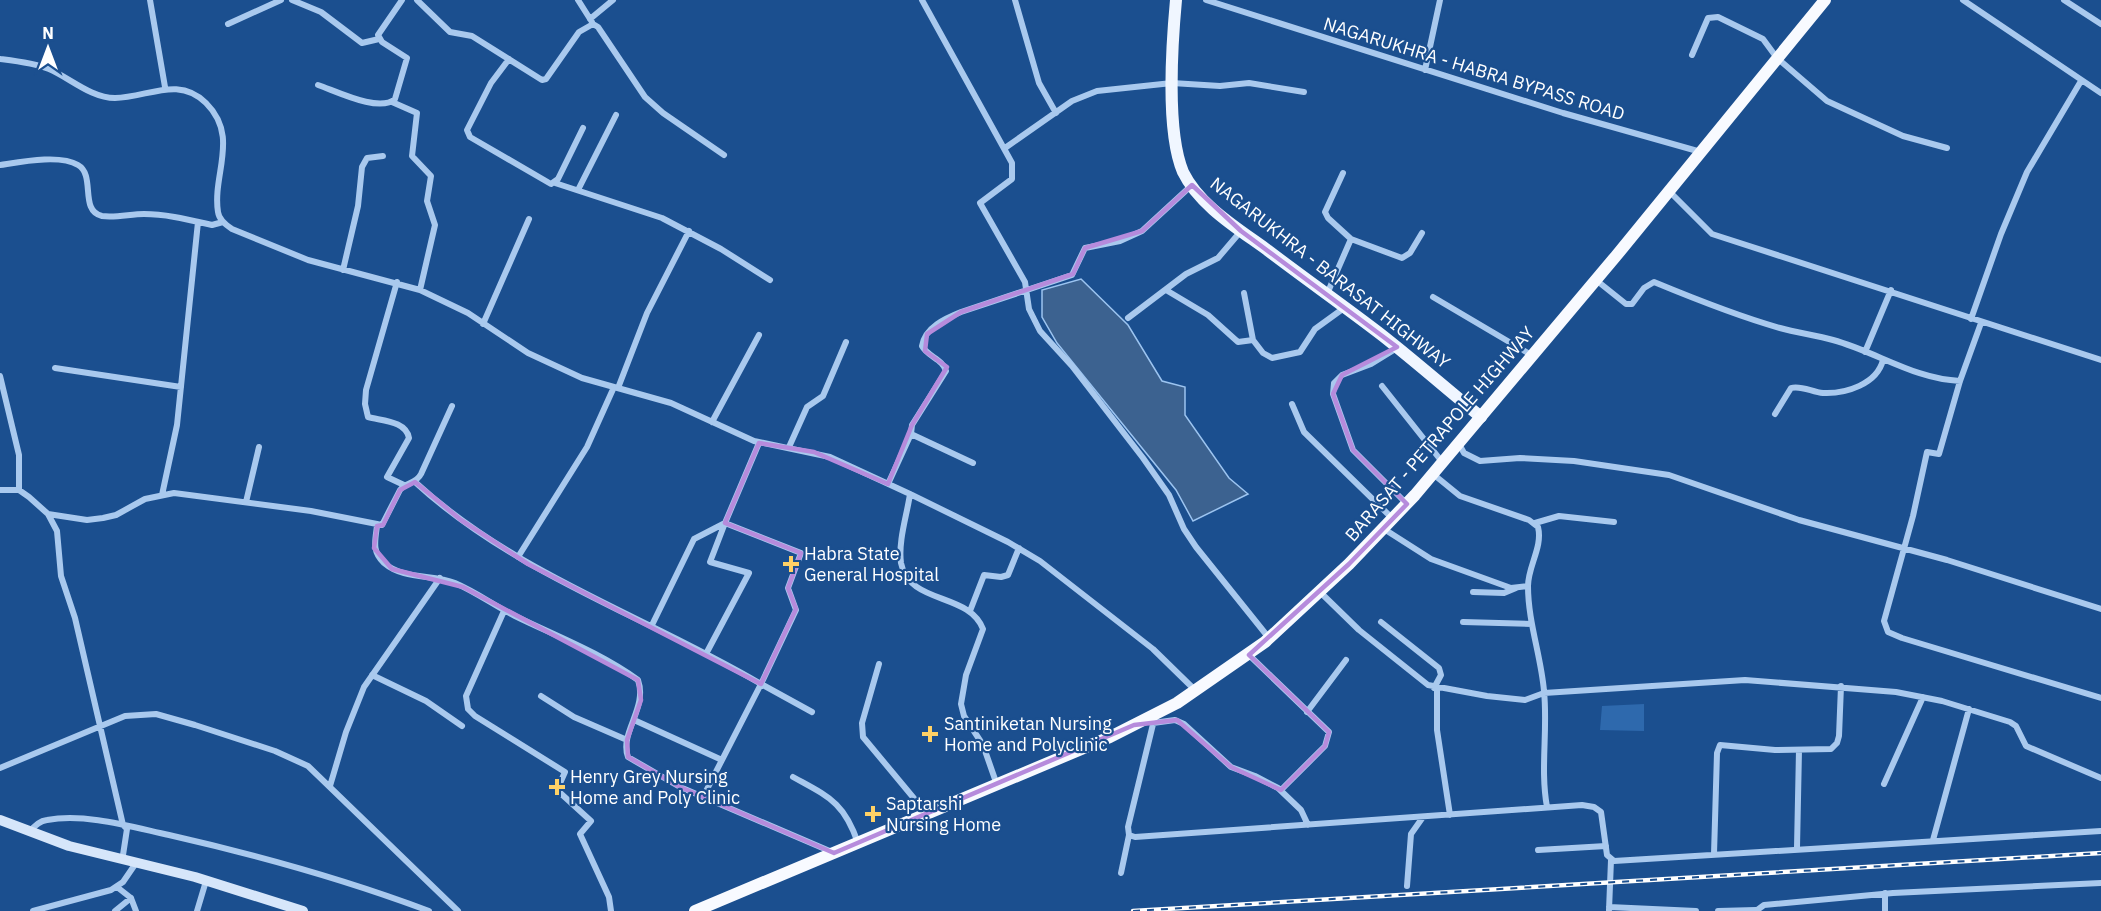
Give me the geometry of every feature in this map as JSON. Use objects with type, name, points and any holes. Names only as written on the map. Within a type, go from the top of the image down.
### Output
[{"type":"highway","name":"BARASAT - PETRAPOLE HIGHWAY","points":[[695,911],[1154,719],[1269,639],[1384,530],[1443,463],[1825,0]]},
{"type":"main road","name":"NAGARUKHRA - BARASAT HIGHWAY","points":[[1176,0],[1172,83],[1178,155],[1192,185],[1210,205],[1241,231],[1397,348],[1481,417]]},
{"type":"main road","points":[[0,820],[29,833],[69,846],[206,880],[303,911]]},
{"type":"street","points":[[150,0],[165,87]]},
{"type":"street","points":[[228,24],[281,0]]},
{"type":"street","points":[[292,0],[321,12],[362,44],[379,39]]},
{"type":"street","points":[[379,39],[379,31],[402,0]]},
{"type":"street","points":[[417,0],[450,32],[472,36],[538,79],[546,79],[579,32],[613,0]]},
{"type":"street","points":[[578,0],[645,97],[663,113],[724,155]]},
{"type":"street","points":[[922,0],[1005,148],[1011,163],[1012,179],[980,203],[1026,290],[1029,309],[1040,331],[1072,366],[1131,442],[1169,495],[1184,529],[1196,547],[1269,639]]},
{"type":"street","points":[[1015,0],[1039,83],[1056,113]]},
{"type":"street","name":"NAGARUKHRA - HABRA BYPASS ROAD","points":[[1206,0],[1648,139],[1701,152]]},
{"type":"street","points":[[1425,70],[1440,0]]},
{"type":"street","points":[[1963,0],[2101,93]]},
{"type":"street","points":[[2064,0],[2074,3],[2101,24]]},
{"type":"street","points":[[1692,55],[1705,23],[1713,16],[1763,39],[1777,58],[1815,93],[1834,106],[1902,136],[1947,148]]},
{"type":"street","points":[[379,39],[406,58],[392,102]]},
{"type":"street","points":[[0,59],[45,68],[90,92],[115,98],[165,87],[194,94],[206,102],[220,126],[224,141],[224,163],[218,213],[223,222],[258,241],[308,260],[420,290],[445,301],[528,353],[582,378],[671,403],[759,443],[789,447],[830,457],[910,494],[1019,548],[1060,575],[1138,637],[1196,691]]},
{"type":"street","points":[[509,59],[486,92],[466,133],[477,143],[516,162],[533,175],[662,218],[689,231],[770,280]]},
{"type":"street","points":[[1971,319],[2027,172],[2081,81]]},
{"type":"street","points":[[1005,148],[1082,95],[1097,91],[1172,83],[1220,86],[1249,83],[1304,92]]},
{"type":"street","points":[[318,85],[375,104],[392,102],[417,113],[412,156],[431,176],[427,201],[435,225],[420,290]]},
{"type":"street","points":[[578,190],[616,115]]},
{"type":"street","points":[[555,183],[583,128]]},
{"type":"street","points":[[344,270],[358,206],[362,167],[367,158],[383,156]]},
{"type":"street","points":[[0,165],[29,160],[69,161],[84,170],[90,205],[94,212],[102,216],[162,215],[212,225],[223,222]]},
{"type":"street","points":[[1343,173],[1325,212],[1328,218],[1351,239],[1402,258],[1410,253],[1422,233]]},
{"type":"street","points":[[888,484],[911,434],[912,425],[946,371],[942,364],[922,346],[927,334],[945,319],[1072,275],[1085,248],[1120,241],[1142,231],[1192,185]]},
{"type":"street","points":[[1669,191],[1712,234],[1891,290],[1971,319],[2101,360]]},
{"type":"street","points":[[483,324],[529,219]]},
{"type":"street","points":[[162,495],[177,425],[188,300],[198,222]]},
{"type":"street","points":[[518,557],[587,447],[616,388],[656,294],[689,231]]},
{"type":"street","points":[[1128,318],[1186,274],[1218,258],[1241,231]]},
{"type":"street","points":[[1326,294],[1351,239]]},
{"type":"street","points":[[1596,280],[1626,304],[1632,304],[1644,288],[1654,282],[1739,315],[1805,335],[1834,340],[1883,360],[1944,380],[1960,381]]},
{"type":"street","points":[[397,282],[365,404],[368,417],[403,426],[408,430],[409,438],[387,477],[404,485],[415,482],[422,474],[452,406]]},
{"type":"street","points":[[1166,290],[1208,315],[1238,342],[1253,340]]},
{"type":"street","points":[[1865,352],[1891,290]]},
{"type":"street","points":[[1244,292],[1253,340],[1263,353],[1272,358],[1300,352],[1315,329],[1344,308]]},
{"type":"street","points":[[1433,297],[1533,356]]},
{"type":"street","points":[[1981,322],[1960,381],[1939,454],[1927,452],[1884,621],[1888,632],[2101,698]]},
{"type":"street","points":[[712,422],[759,335]]},
{"type":"street","points":[[789,447],[807,407],[819,401],[823,396],[846,342]]},
{"type":"street","points":[[1397,348],[1371,364],[1342,375],[1334,383],[1333,394],[1353,450],[1407,504]]},
{"type":"street","points":[[1775,414],[1791,388],[1821,393],[1839,391],[1875,377],[1883,360]]},
{"type":"street","points":[[55,368],[181,387]]},
{"type":"street","points":[[0,376],[19,455],[19,490]]},
{"type":"street","points":[[1382,386],[1443,463]]},
{"type":"street","points":[[1292,404],[1304,432],[1393,519]]},
{"type":"street","points":[[911,434],[973,463]]},
{"type":"street","points":[[707,652],[749,573],[710,562],[724,523],[759,443]]},
{"type":"street","points":[[1458,444],[1464,453],[1480,461],[1520,458],[1574,461],[1669,475],[1800,520],[1903,548],[2101,609]]},
{"type":"street","points":[[246,502],[259,447]]},
{"type":"street","points":[[1433,474],[1460,496],[1535,523],[1559,516],[1614,522]]},
{"type":"street","points":[[415,482],[461,520],[518,557],[563,583],[707,652],[812,712]]},
{"type":"street","points":[[48,514],[87,520],[103,518],[116,515],[145,499],[174,493],[311,511],[377,526],[384,523],[404,485]]},
{"type":"street","points":[[0,490],[19,490],[48,514],[57,531],[61,576],[75,618],[123,825],[127,828],[123,855]]},
{"type":"street","points":[[910,494],[901,546],[903,569],[922,591],[970,611],[980,620],[983,628],[966,675],[961,704],[964,716],[987,755],[997,785]]},
{"type":"street","points":[[651,625],[694,539],[724,523],[801,553],[788,588],[796,610],[703,797]]},
{"type":"street","points":[[1535,523],[1540,534],[1528,586],[1544,693],[1544,784],[1547,807]]},
{"type":"street","points":[[377,526],[374,548],[383,562],[402,573],[440,578],[464,587],[504,610],[615,664],[638,680],[641,700],[627,740],[628,757],[659,777],[834,853]]},
{"type":"street","points":[[1384,530],[1431,559],[1516,588]]},
{"type":"street","points":[[970,611],[984,575],[1001,578],[1008,575],[1019,548]]},
{"type":"street","points":[[330,786],[355,705],[372,675],[440,578]]},
{"type":"street","points":[[1473,592],[1504,593],[1528,586]]},
{"type":"street","points":[[1320,592],[1392,659],[1435,688],[1525,700],[1544,693],[1745,680],[1777,684],[1841,686],[1923,697],[2010,722],[2016,726],[2026,746],[2101,778]]},
{"type":"street","points":[[504,610],[465,696],[466,703],[476,716],[566,772],[557,790],[591,821],[580,834],[609,897],[611,911]]},
{"type":"street","points":[[1381,622],[1439,668],[1442,675],[1435,688],[1437,730],[1450,815]]},
{"type":"street","points":[[1463,622],[1532,624]]},
{"type":"street","points":[[1249,655],[1327,729],[1328,741],[1281,790]]},
{"type":"street","points":[[1307,712],[1346,660]]},
{"type":"street","points":[[879,664],[862,723],[863,737],[927,814]]},
{"type":"street","points":[[372,675],[426,701],[462,726]]},
{"type":"street","points":[[1714,854],[1717,753],[1720,745],[1799,750],[1831,749],[1837,743],[1841,686]]},
{"type":"street","points":[[541,696],[574,717],[627,740]]},
{"type":"street","points":[[1884,784],[1923,697]]},
{"type":"street","points":[[1933,840],[1969,709]]},
{"type":"street","points":[[0,768],[125,716],[156,714],[275,751],[308,766],[458,911]]},
{"type":"street","points":[[1121,873],[1129,835],[1130,815],[1154,719],[1178,721],[1231,767],[1263,779],[1281,790],[1300,810],[1308,825]]},
{"type":"street","points":[[634,720],[722,760]]},
{"type":"street","points":[[1797,848],[1799,750]]},
{"type":"street","points":[[794,777],[838,804],[846,814],[858,843]]},
{"type":"street","points":[[1129,835],[1157,838],[1582,806],[1599,809],[1603,818],[1606,846],[1611,860],[1609,909],[1696,911]]},
{"type":"street","points":[[1407,886],[1411,834],[1423,817]]},
{"type":"street","points":[[29,833],[37,823],[47,820],[75,819],[123,825],[288,864],[429,911]]},
{"type":"street","points":[[1611,860],[2101,831]]},
{"type":"street","points":[[1538,850],[1606,846]]},
{"type":"street","points":[[33,911],[117,887],[135,863]]},
{"type":"street","points":[[197,911],[206,880]]},
{"type":"street","points":[[1718,911],[1756,910],[1764,905],[1885,894],[2101,883]]},
{"type":"street","points":[[117,887],[131,898],[136,911]]},
{"type":"street","points":[[1885,894],[1885,911]]},
{"type":"street","points":[[115,911],[131,898]]},
{"type":"highlighted area","points":[[1192,185],[1241,231],[1397,347],[1342,375],[1333,394],[1353,450],[1407,504],[1349,564],[1249,655],[1329,732],[1325,746],[1281,790],[1231,767],[1177,720],[1134,725],[834,853],[680,787],[628,757],[627,740],[641,700],[638,680],[463,587],[392,569],[374,548],[377,526],[383,525],[400,490],[415,482],[461,520],[528,564],[761,684],[796,609],[788,588],[801,553],[725,523],[759,443],[814,452],[888,484],[912,425],[947,367],[925,351],[927,334],[961,312],[1073,274],[1085,248],[1142,231]]},
{"type":"shaded area","points":[[1081,279],[1128,325],[1162,381],[1185,387],[1185,415],[1229,478],[1248,494],[1193,521],[1176,490],[1057,343],[1042,317],[1042,290]]},
{"type":"shaded area","points":[[1644,704],[1644,731],[1600,730],[1602,706]]},
{"type":"railway","points":[[1133,911],[2101,853]]},
{"type":"place","name":"Habra State General Hospital","points":[[791,564]]},
{"type":"place","name":"Santiniketan Nursing Home and Polyclinic","points":[[930,734]]},
{"type":"place","name":"Henry Grey Nursing Home and Poly Clinic","points":[[557,787]]},
{"type":"place","name":"Saptarshi Nursing Home","points":[[873,814]]}]
